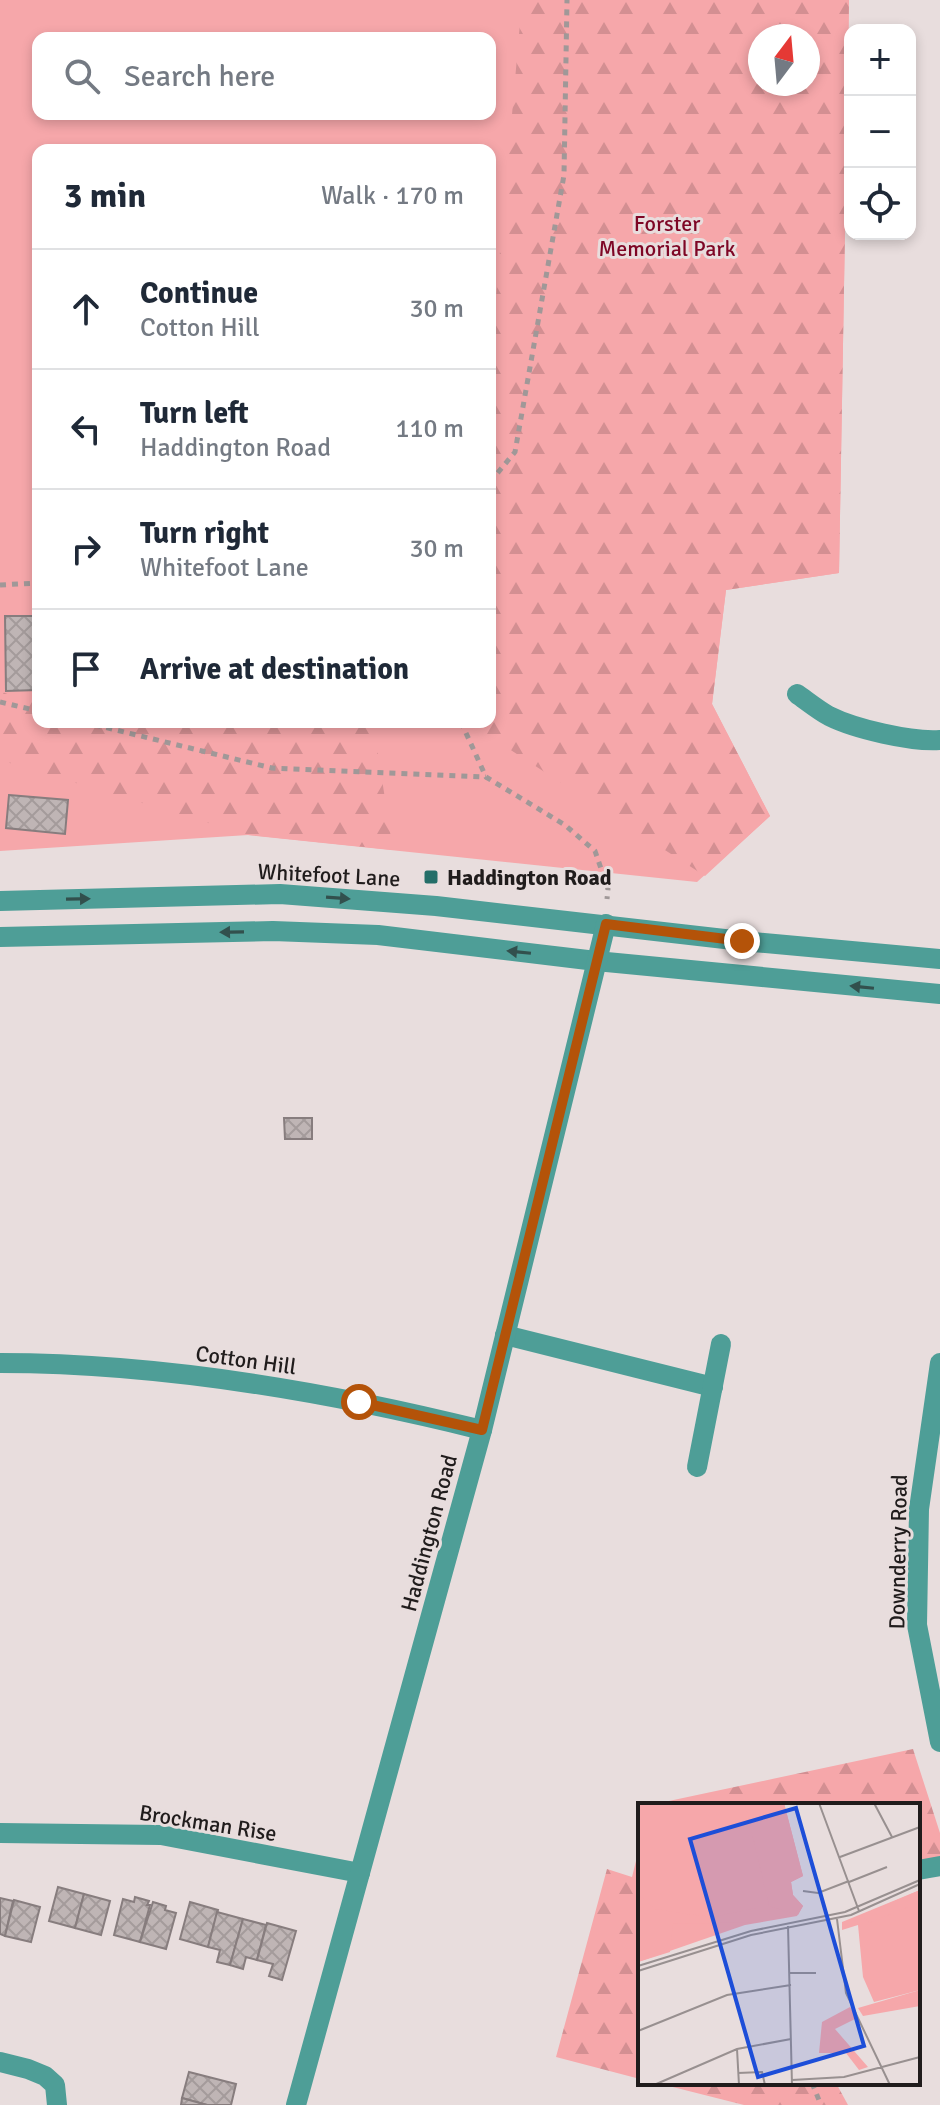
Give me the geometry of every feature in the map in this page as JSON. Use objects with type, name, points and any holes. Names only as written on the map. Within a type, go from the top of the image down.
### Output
[{"type":"street","points":[[797,694],[828,716],[883,733],[923,741],[940,740]]},
{"type":"street","name":"Whitefoot Lane","points":[[0,901],[280,894],[436,906],[940,959]]},
{"type":"street","name":"Haddington Road","points":[[296,2105],[482,1430],[606,924]]},
{"type":"street","points":[[0,937],[273,931],[378,935],[596,961],[940,994]]},
{"type":"street","points":[[505,1335],[713,1387]]},
{"type":"street","points":[[697,1467],[721,1344]]},
{"type":"street","name":"Cotton Hill","points":[[0,1363],[124,1369],[243,1381],[359,1402],[482,1430]]},
{"type":"street","name":"Downderry Road","points":[[940,1363],[919,1509],[917,1625],[940,1742]]},
{"type":"street","name":"Brockman Rise","points":[[0,1833],[161,1835],[360,1873]]},
{"type":"street","points":[[920,1870],[940,1866]]},
{"type":"street","points":[[0,2062],[45,2076],[55,2085],[57,2105]]},
{"type":"path","points":[[496,475],[515,452],[564,175],[567,0]]},
{"type":"path","points":[[0,585],[32,583]]},
{"type":"path","points":[[0,702],[32,710]]},
{"type":"path","points":[[108,728],[272,768],[486,777],[565,825],[595,851],[608,889]]},
{"type":"path","points":[[464,728],[486,777]]},
{"type":"path","points":[[813,2085],[821,2105]]},
{"type":"green space","name":"Forster Memorial Park","points":[[0,0],[849,0],[849,24],[844,24],[845,240],[839,573],[726,590],[712,704],[770,816],[697,882],[248,835],[0,851]]},
{"type":"green space","name":"Forster Memorial Park","points":[[522,0],[849,0],[849,24],[844,24],[845,240],[839,573],[726,590],[712,704],[770,816],[705,876],[486,734],[486,728],[496,728],[496,297]]},
{"type":"green space","points":[[0,691],[15,697],[32,698],[32,728],[374,728],[393,850],[248,835],[0,760]]},
{"type":"green space","points":[[913,1749],[940,1833],[940,1858],[920,1862],[920,1803],[659,1803]]},
{"type":"green space","points":[[638,1853],[638,2078],[556,2057],[607,1869],[632,1877]]},
{"type":"green space","points":[[665,2085],[837,2085],[848,2105],[744,2105]]},
{"type":"building","points":[[5,616],[32,616],[32,690],[6,691]]},
{"type":"building","points":[[9,795],[68,800],[65,834],[6,828]]},
{"type":"building","points":[[284,1118],[312,1118],[312,1139],[285,1139]]},
{"type":"building","points":[[58,1887],[84,1894],[75,1928],[49,1921]]},
{"type":"building","points":[[84,1894],[110,1901],[101,1935],[75,1928]]},
{"type":"building","points":[[135,1897],[149,1901],[147,1905],[150,1905],[140,1942],[114,1935],[123,1899],[134,1902]]},
{"type":"building","points":[[0,1898],[13,1901],[5,1936],[0,1934]]},
{"type":"building","points":[[14,1900],[40,1907],[31,1942],[5,1936]]},
{"type":"building","points":[[153,1902],[176,1913],[166,1949],[140,1942]]},
{"type":"building","points":[[190,1902],[218,1910],[208,1947],[180,1939]]},
{"type":"building","points":[[217,1912],[243,1919],[230,1965],[217,1962],[220,1950],[208,1947]]},
{"type":"building","points":[[243,1919],[266,1925],[257,1960],[246,1957],[243,1969],[230,1965]]},
{"type":"building","points":[[267,1923],[296,1931],[282,1980],[269,1976],[273,1964],[257,1960]]},
{"type":"building","points":[[189,2072],[236,2084],[231,2105],[207,2105],[182,2098]]},
{"type":"building","points":[[182,2098],[207,2105],[181,2105]]},
{"type":"place","name":"Haddington Road","points":[[431,877]]},
{"type":"route","points":[[359,1402],[482,1430],[606,924],[742,941]]}]
